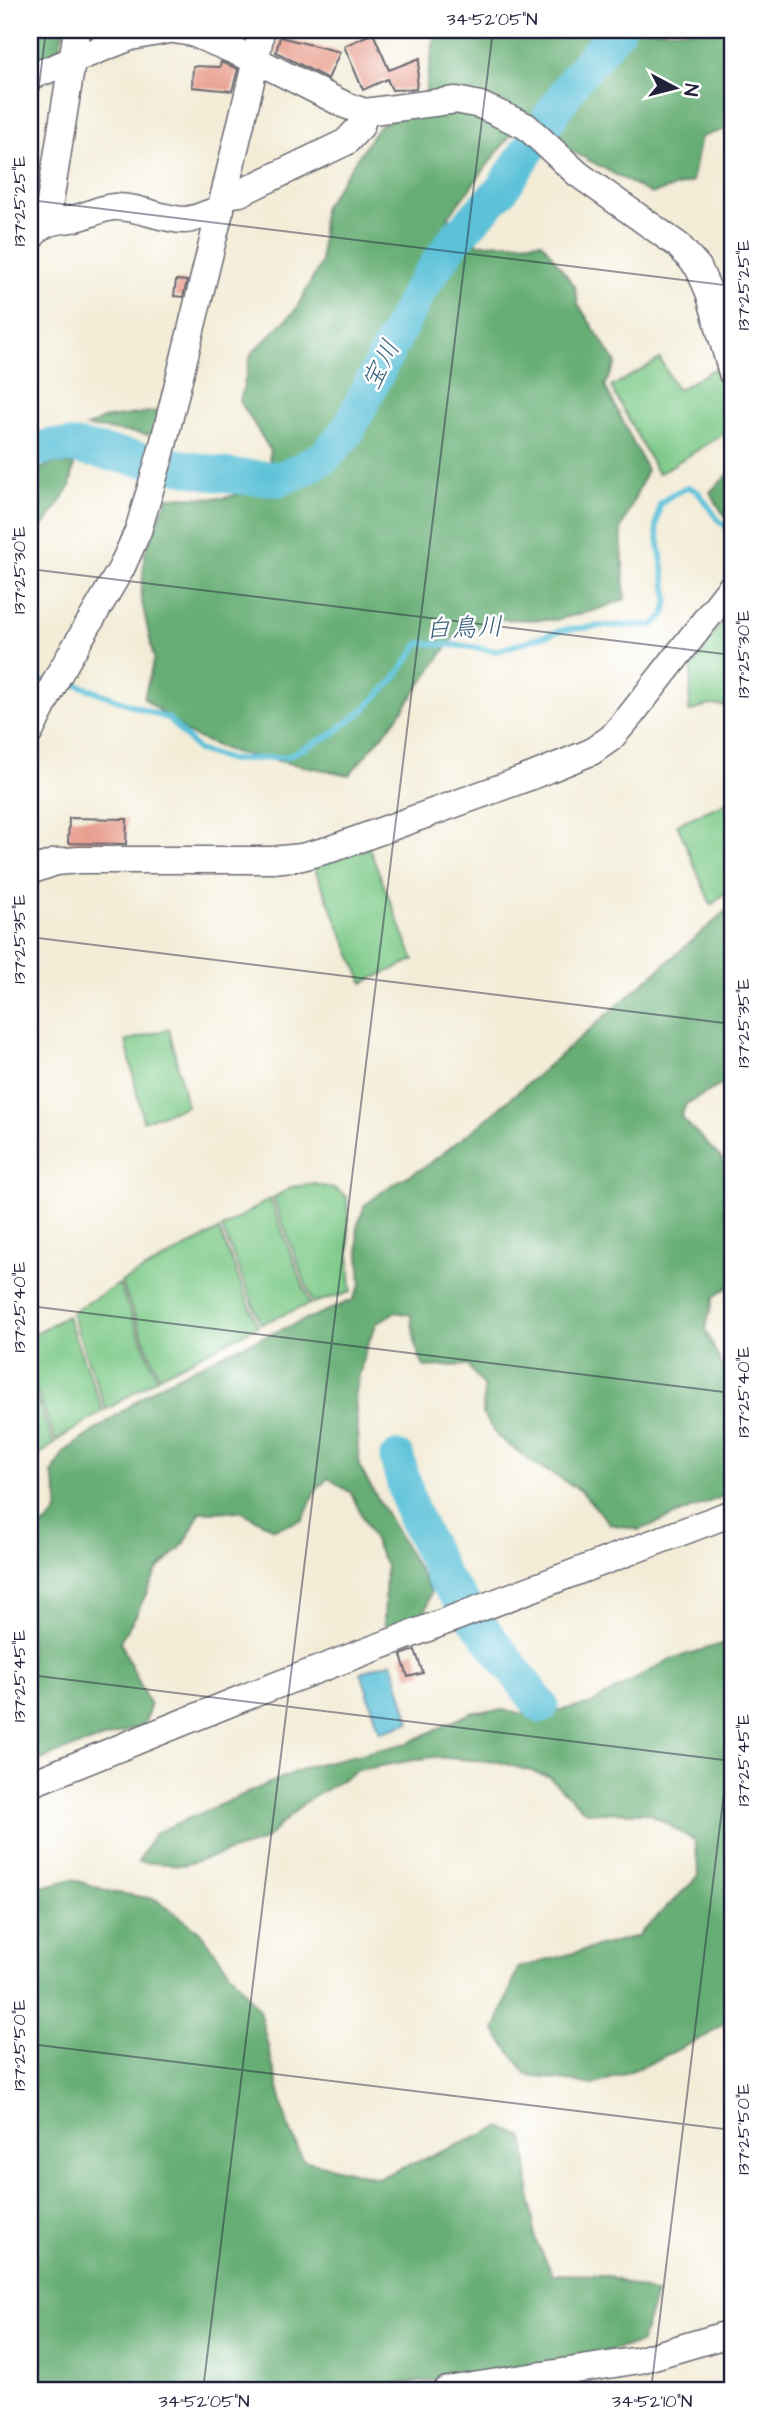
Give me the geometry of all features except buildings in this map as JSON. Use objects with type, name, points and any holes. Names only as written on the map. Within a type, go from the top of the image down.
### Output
[{"type":"street","points":[[77,30],[38,230],[110,207],[188,220],[346,142],[360,126],[365,112]]},
{"type":"street","points":[[30,77],[131,37],[172,30],[192,33],[256,60],[345,105],[365,112],[433,101],[456,100],[480,105],[526,126],[578,174],[678,245],[698,267],[709,292],[732,373]]},
{"type":"street","points":[[30,732],[58,676],[121,569],[138,531],[222,202],[261,30]]},
{"type":"street","points":[[30,871],[56,862],[79,860],[272,860],[302,857],[356,840],[591,752],[611,738],[630,716],[732,586]]},
{"type":"street","points":[[30,1784],[248,1696],[732,1513]]},
{"type":"street","points":[[446,2390],[640,2360],[732,2333]]},
{"type":"green space","points":[[30,30],[64,30],[57,56],[30,67]]},
{"type":"green space","points":[[439,30],[732,30],[732,127],[701,137],[692,182],[651,194],[568,149],[533,115],[513,132],[448,217],[478,244],[542,242],[575,287],[578,304],[616,363],[605,386],[647,470],[621,529],[625,599],[596,610],[555,620],[500,619],[454,637],[397,718],[349,775],[232,752],[190,735],[144,698],[154,659],[141,597],[145,552],[168,497],[224,498],[268,487],[270,450],[240,401],[251,354],[295,311],[321,263],[323,208],[379,126],[423,106],[434,39]]},
{"type":"green space","points":[[660,359],[677,390],[720,366],[732,393],[732,429],[658,474],[611,387]]},
{"type":"green space","points":[[165,412],[158,436],[87,427],[103,419]]},
{"type":"green space","points":[[53,463],[74,465],[70,487],[45,524],[30,535],[30,474]]},
{"type":"green space","points":[[732,471],[732,522],[722,512],[710,492]]},
{"type":"green space","points":[[732,607],[732,706],[709,705],[689,712],[692,666]]},
{"type":"green space","points":[[727,802],[732,816],[732,887],[711,905],[677,824]]},
{"type":"green space","points":[[369,848],[414,960],[363,983],[313,865]]},
{"type":"green space","points":[[732,906],[732,1079],[686,1104],[681,1117],[722,1159],[730,1185],[725,1211],[732,1222],[732,1284],[714,1297],[705,1329],[732,1388],[731,1493],[639,1530],[610,1524],[581,1491],[530,1461],[497,1436],[483,1414],[484,1387],[467,1365],[424,1367],[416,1347],[411,1315],[395,1312],[377,1323],[366,1348],[355,1392],[359,1466],[431,1592],[425,1614],[404,1631],[384,1624],[386,1566],[351,1493],[328,1478],[316,1490],[303,1520],[274,1529],[240,1511],[200,1512],[185,1543],[157,1571],[120,1641],[150,1706],[144,1726],[59,1752],[30,1765],[30,1535],[49,1521],[57,1510],[52,1474],[64,1452],[158,1386],[227,1352],[353,1300],[361,1284],[357,1227],[365,1205],[391,1185],[425,1167],[482,1123]]},
{"type":"green space","points":[[169,1029],[187,1106],[143,1121],[126,1041]]},
{"type":"green space","points":[[314,1184],[335,1189],[347,1197],[351,1292],[313,1303],[273,1198],[292,1187]]},
{"type":"green space","points":[[270,1199],[310,1304],[261,1324],[222,1228]]},
{"type":"green space","points":[[219,1230],[258,1326],[159,1376],[121,1282]]},
{"type":"green space","points":[[119,1284],[157,1378],[106,1410],[71,1313]]},
{"type":"green space","points":[[67,1316],[103,1411],[56,1441],[30,1374],[30,1336]]},
{"type":"green space","points":[[30,1382],[54,1444],[30,1462]]},
{"type":"green space","points":[[732,1641],[732,2017],[708,2035],[644,2066],[594,2085],[527,2075],[495,2031],[518,1968],[637,1936],[699,1876],[695,1841],[649,1813],[586,1812],[548,1776],[499,1762],[432,1757],[358,1770],[304,1803],[262,1842],[184,1865],[138,1862],[155,1833],[309,1766],[408,1743],[473,1712],[503,1710],[532,1715],[589,1705],[671,1659]]},
{"type":"green space","points":[[72,1879],[111,1892],[155,1899],[199,1931],[259,2010],[287,2123],[303,2160],[378,2178],[501,2127],[524,2137],[535,2240],[553,2274],[603,2275],[656,2294],[641,2343],[539,2368],[364,2390],[30,2390],[30,1890]]},
{"type":"water","points":[[392,1662],[410,1722],[380,1732],[361,1672]]},
{"type":"waterway","name":"宝川","points":[[30,451],[51,446],[76,447],[229,476],[280,479],[324,457],[347,432],[419,290],[455,239],[502,189],[573,82],[617,30]]},
{"type":"waterway","name":"白鳥川","points":[[61,683],[78,685],[169,719],[198,750],[231,760],[286,757],[331,735],[361,712],[392,682],[420,643],[496,651],[563,630],[653,625],[664,616],[668,599],[656,526],[660,504],[673,494],[689,487],[698,492],[718,520],[732,531]]},
{"type":"waterway","name":"白鳥川","points":[[30,682],[47,682]]},
{"type":"waterway","points":[[397,1458],[411,1509],[443,1577],[541,1706]]}]
